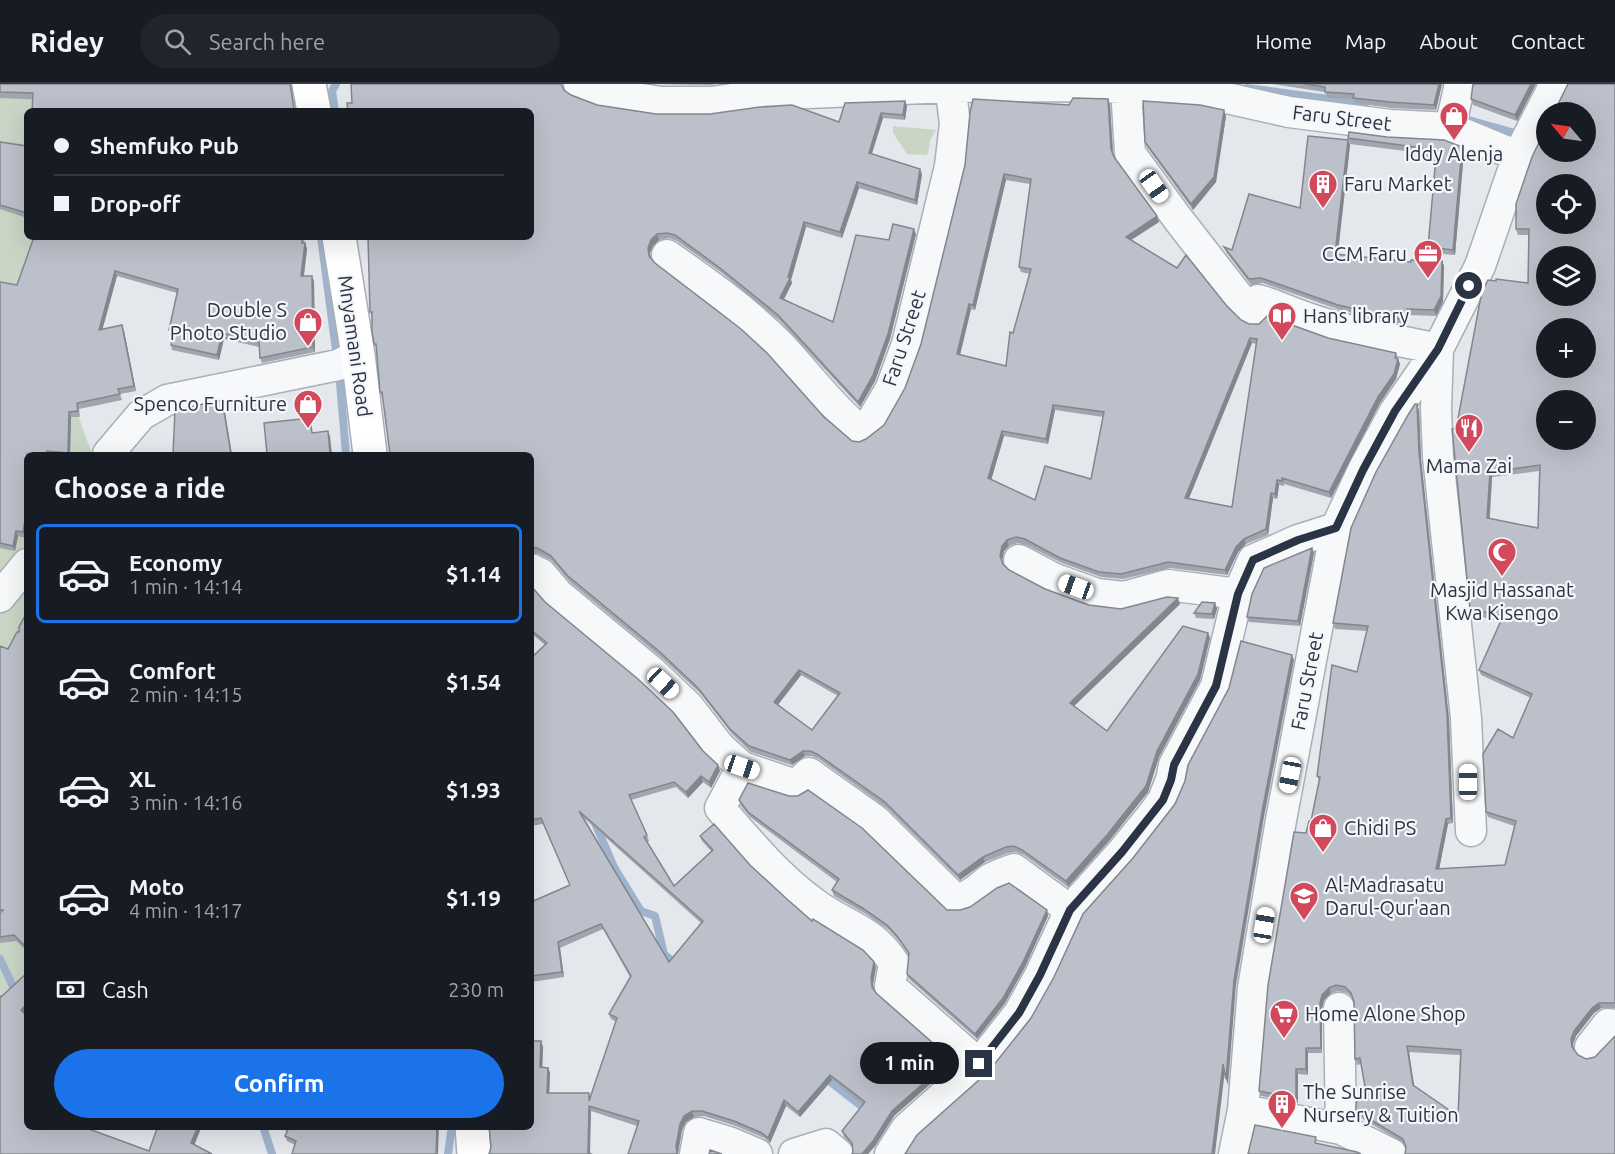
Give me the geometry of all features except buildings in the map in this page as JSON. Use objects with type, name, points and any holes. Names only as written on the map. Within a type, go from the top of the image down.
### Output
[{"type":"street","points":[[309,84],[313,108]]},
{"type":"street","name":"Faru Street","points":[[579,84],[602,93],[661,102],[712,102],[760,95],[950,86],[1088,86],[1204,93],[1289,112],[1390,125],[1450,128],[1518,156]]},
{"type":"street","points":[[1450,128],[1460,84]]},
{"type":"street","name":"Faru Street","points":[[1234,1154],[1243,1110],[1257,965],[1281,820],[1336,528],[1363,470],[1395,411],[1438,349],[1480,266],[1518,156],[1555,84]]},
{"type":"street","name":"Faru Street","points":[[667,255],[733,302],[780,345],[846,419],[859,430],[871,422],[891,387],[907,344],[950,166],[955,124],[950,86]]},
{"type":"street","points":[[1126,88],[1131,153],[1178,219],[1241,300],[1255,312],[1258,300],[1278,305],[1302,316],[1370,335],[1438,349]]},
{"type":"street","name":"Mnyamani Road","points":[[339,240],[358,355],[370,452]]},
{"type":"street","name":"Faru Street","points":[[1438,349],[1436,409],[1438,458],[1466,718],[1471,831]]},
{"type":"street","points":[[110,452],[141,415],[167,400],[338,365],[358,355]]},
{"type":"street","points":[[890,1154],[906,1129],[979,1064],[1019,1013],[1040,975],[1070,910],[1122,852],[1163,800],[1174,765],[1216,686],[1238,594],[1253,560],[1298,540],[1336,528]]},
{"type":"street","points":[[1019,560],[1055,579],[1097,594],[1124,597],[1168,585],[1238,594]]},
{"type":"street","points":[[0,597],[24,568]]},
{"type":"street","points":[[534,570],[541,574],[558,594],[651,671],[687,706],[719,746],[742,767],[796,785],[809,773],[875,820],[955,899],[961,899],[973,893],[992,878],[1014,869],[1070,910]]},
{"type":"street","points":[[742,767],[720,808],[766,862],[814,904],[868,934],[885,950],[894,963],[890,986],[979,1064]]},
{"type":"street","points":[[1339,1008],[1341,1129]]},
{"type":"street","points":[[1590,1047],[1608,1024],[1615,1025]]},
{"type":"street","points":[[1243,1110],[1341,1129],[1391,1154]]},
{"type":"street","points":[[472,1130],[474,1154]]},
{"type":"street","points":[[695,1154],[699,1133],[757,1154]]},
{"type":"street","points":[[794,1154],[826,1144],[838,1154]]},
{"type":"green space","points":[[0,84],[55,84],[56,108],[24,108],[24,240],[50,240],[47,279],[79,418],[91,452],[24,452],[24,1016],[0,1003]]},
{"type":"green space","points":[[893,126],[936,130],[929,142],[927,155],[907,154],[893,133]]},
{"type":"waterway","points":[[335,108],[332,91],[336,84]]},
{"type":"waterway","points":[[1247,88],[1365,104]]},
{"type":"waterway","points":[[1465,119],[1522,135]]},
{"type":"waterway","points":[[321,240],[337,358]]},
{"type":"waterway","points":[[339,371],[346,452]]},
{"type":"waterway","points":[[595,823],[614,867],[641,911],[655,916],[664,954],[679,967]]},
{"type":"waterway","points":[[0,959],[18,997],[24,1004]]},
{"type":"waterway","points":[[823,1076],[869,1112]]},
{"type":"waterway","points":[[264,1130],[272,1154]]},
{"type":"waterway","points":[[448,1154],[451,1130]]},
{"type":"place","name":"Iddy Alenja","points":[[1454,142]]},
{"type":"place","name":"Faru Market","points":[[1323,210]]},
{"type":"place","name":"CCM Faru","points":[[1428,280]]},
{"type":"place","name":"Hans library","points":[[1282,342]]},
{"type":"place","name":"Double S Photo Studio","points":[[308,348]]},
{"type":"place","name":"Spenco Furniture","points":[[308,430]]},
{"type":"place","name":"Mama Zai","points":[[1469,454]]},
{"type":"place","name":"Masjid Hassanat Kwa Kisengo","points":[[1502,578]]},
{"type":"place","name":"Chidi PS","points":[[1323,854]]},
{"type":"place","name":"Al-Madrasatu Darul-Qur'aan","points":[[1304,922]]},
{"type":"place","name":"Home Alone Shop","points":[[1284,1040]]},
{"type":"place","name":"The Sunrise Nursery & Tuition","points":[[1282,1130]]},
{"type":"route","points":[[979,1064],[1019,1013],[1040,975],[1070,910],[1122,852],[1163,800],[1174,765],[1216,686],[1238,594],[1253,560],[1298,540],[1336,528],[1363,470],[1395,411],[1438,349],[1469,286]]}]
